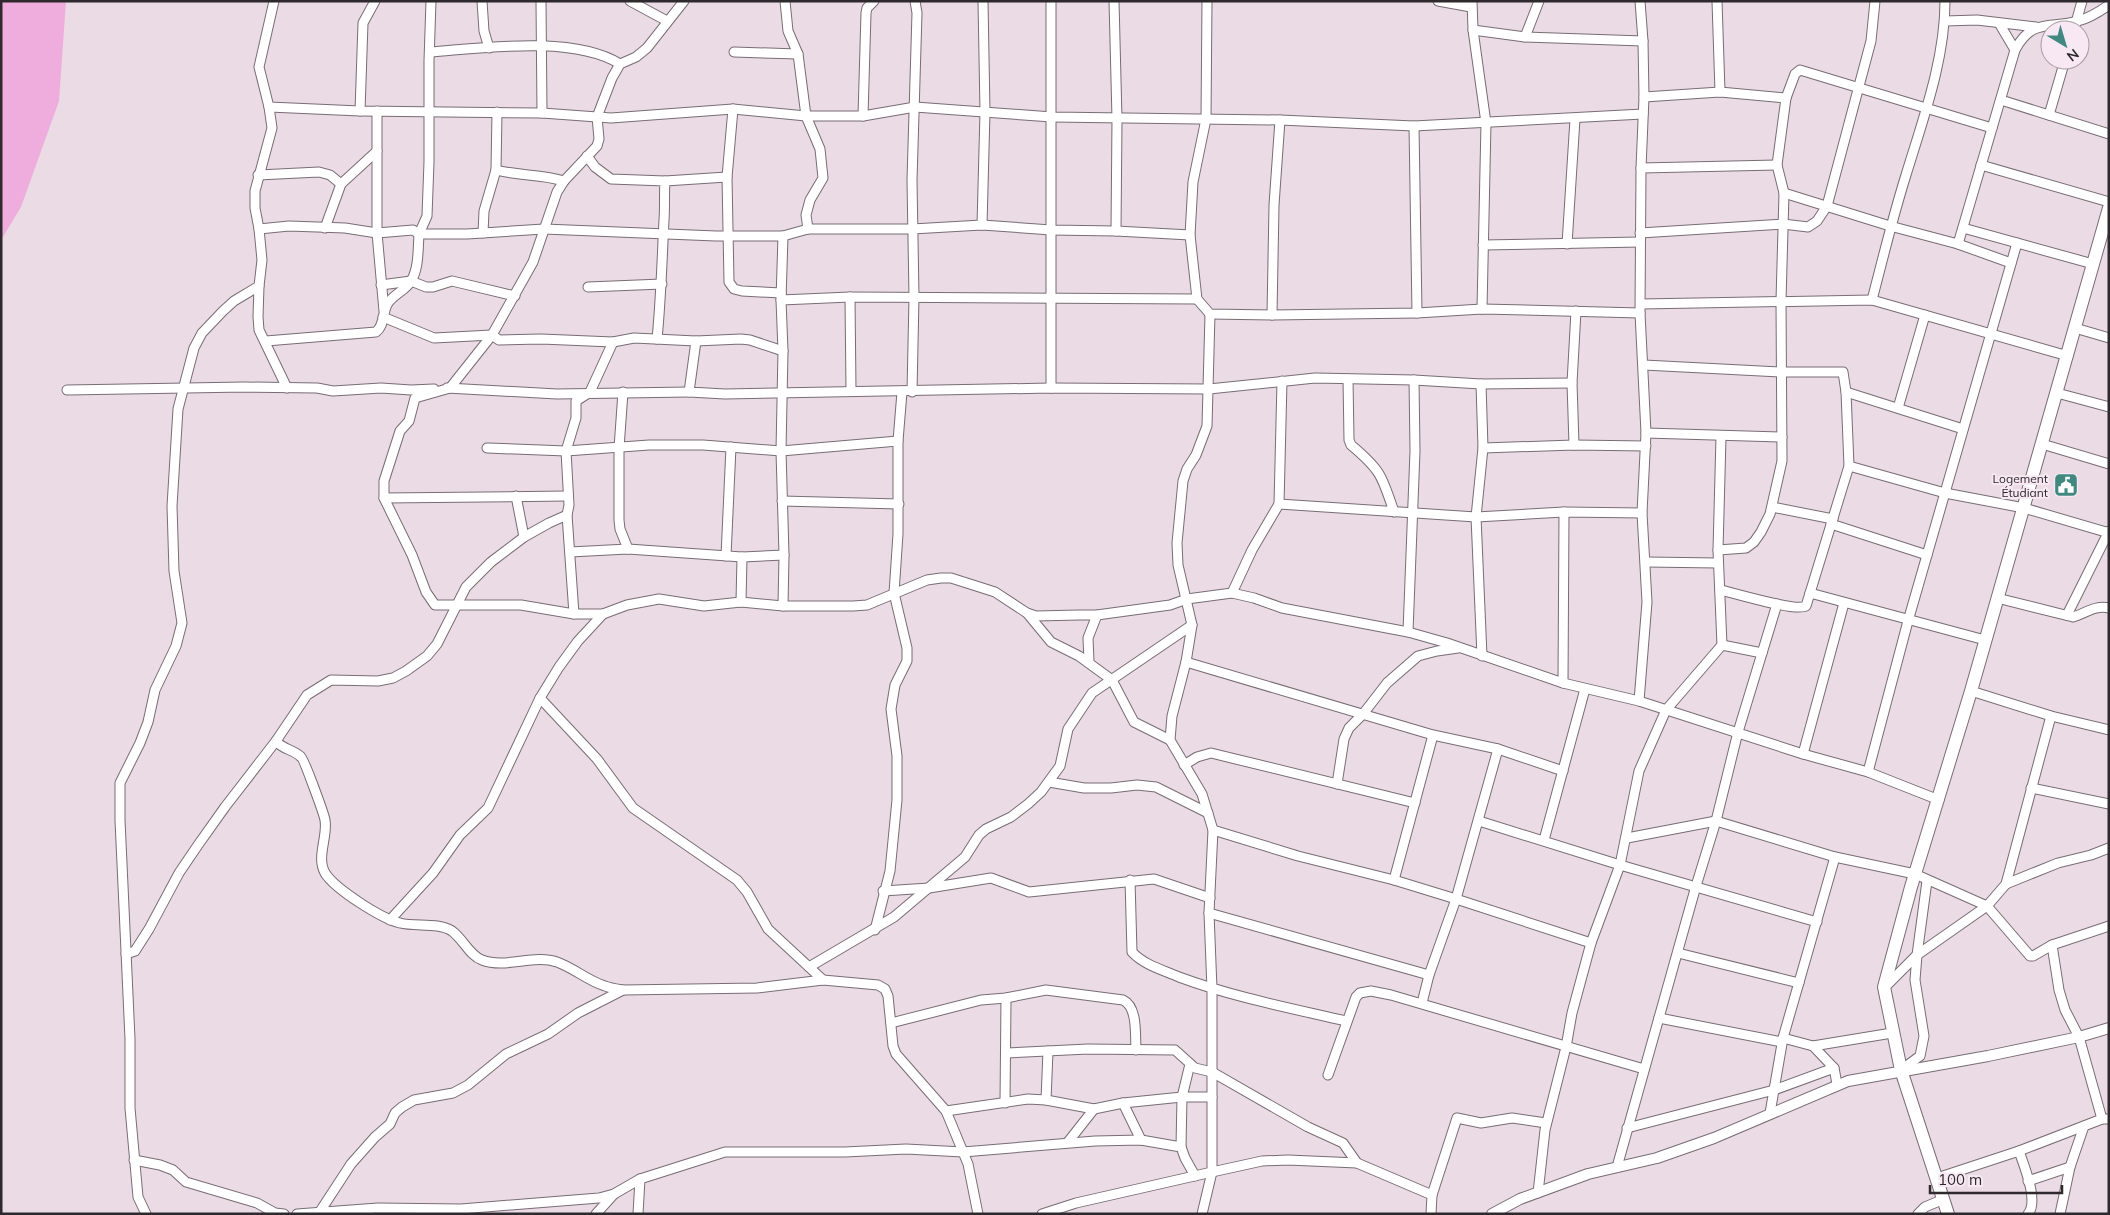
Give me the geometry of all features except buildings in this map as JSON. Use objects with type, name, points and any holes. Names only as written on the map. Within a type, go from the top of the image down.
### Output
[{"type":"main road","points":[[1948,1214],[1901,1070],[1884,987],[1915,874],[1971,691],[2108,214]]},
{"type":"street","points":[[274,1],[259,67],[272,128],[258,175],[254,208],[259,229],[262,260],[258,318],[259,330],[266,341],[286,388]]},
{"type":"street","points":[[360,110],[363,24],[375,1]]},
{"type":"street","points":[[383,314],[389,302],[411,281],[416,264],[420,234],[426,216],[430,112],[428,60],[430,52],[431,1]]},
{"type":"street","points":[[482,1],[484,31],[489,48]]},
{"type":"street","points":[[541,1],[542,113]]},
{"type":"street","points":[[630,1],[667,21]]},
{"type":"street","points":[[684,1],[647,48],[636,57],[620,64],[612,78],[597,117],[599,139],[597,146],[564,181],[557,192],[533,262],[492,335],[450,388],[415,398],[409,421],[400,431],[384,481],[384,498],[431,601],[435,605],[521,605],[574,614],[603,614],[626,605],[647,600],[704,606],[741,602],[783,606],[867,605],[927,580],[951,578],[995,592],[1026,613],[1051,642],[1089,662],[1112,680],[1134,722],[1170,740]]},
{"type":"street","points":[[785,1],[788,31],[798,54],[806,116],[820,149],[822,178],[810,200],[806,214],[808,229]]},
{"type":"street","points":[[863,116],[866,13],[867,8],[874,1]]},
{"type":"street","points":[[874,930],[890,871],[898,773],[891,709],[896,685],[907,660],[894,593],[899,504],[898,441],[907,392],[914,297],[912,229],[917,13],[915,1]]},
{"type":"street","points":[[982,225],[985,112],[983,1]]},
{"type":"street","points":[[1051,1],[1051,388]]},
{"type":"street","points":[[1114,1],[1117,119],[1116,231]]},
{"type":"street","points":[[1202,1214],[1212,1172],[1212,989],[1209,913],[1213,830],[1202,794],[1170,740],[1172,716],[1186,662],[1192,625],[1178,565],[1177,543],[1183,481],[1208,426],[1210,314],[1197,299],[1190,236],[1193,182],[1206,119],[1207,1]]},
{"type":"street","points":[[1438,1],[1472,4],[1473,30],[1486,123],[1482,309]]},
{"type":"street","points":[[1525,37],[1539,1]]},
{"type":"street","points":[[1639,701],[1645,637],[1646,562],[1642,513],[1646,433],[1640,237],[1644,97],[1640,1]]},
{"type":"street","points":[[1717,1],[1720,92]]},
{"type":"street","points":[[1483,245],[1568,244],[1783,224],[1813,226],[1827,206],[1859,87],[1873,26],[1875,1]]},
{"type":"street","points":[[1872,300],[1890,226],[1927,108],[1945,21],[1945,1]]},
{"type":"street","points":[[2077,20],[2082,1]]},
{"type":"street","points":[[2085,20],[2109,5]]},
{"type":"street","points":[[1945,21],[1977,20],[2040,27]]},
{"type":"street","points":[[1999,23],[2015,50]]},
{"type":"street","points":[[1958,244],[2015,50],[2020,42],[2036,27]]},
{"type":"street","points":[[1473,30],[1525,37],[1643,41]]},
{"type":"street","points":[[430,52],[541,46],[588,51],[602,55],[620,64]]},
{"type":"street","points":[[734,52],[798,54]]},
{"type":"street","points":[[1718,550],[1746,548],[1762,532],[1772,507],[1782,461],[1781,301],[1784,193],[1777,165],[1786,98],[1795,74],[1800,70],[1992,128]]},
{"type":"street","points":[[2049,115],[2062,70]]},
{"type":"street","points":[[1644,97],[1720,92],[1786,98]]},
{"type":"street","points":[[2000,100],[2109,134]]},
{"type":"street","points":[[269,107],[377,111],[542,113],[611,118],[733,109],[806,116],[863,116],[915,107],[1052,117],[1280,120],[1414,126],[1643,114]]},
{"type":"street","points":[[733,109],[727,177],[729,282],[734,289],[781,296],[1197,299]]},
{"type":"street","points":[[266,341],[376,332],[381,325],[383,314],[377,233],[377,111]]},
{"type":"street","points":[[483,233],[484,211],[496,170],[497,112]]},
{"type":"street","points":[[1568,244],[1574,119]]},
{"type":"street","points":[[1272,315],[1274,205],[1280,120]]},
{"type":"street","points":[[1414,126],[1417,313]]},
{"type":"street","points":[[325,228],[341,184],[377,151]]},
{"type":"street","points":[[587,156],[595,167],[611,180],[665,181],[727,177]]},
{"type":"street","points":[[1641,168],[1777,165]]},
{"type":"street","points":[[1982,165],[2109,202]]},
{"type":"street","points":[[496,170],[510,174],[553,177],[564,181]]},
{"type":"street","points":[[258,175],[319,172],[330,175],[341,184]]},
{"type":"street","points":[[657,339],[662,284],[665,181]]},
{"type":"street","points":[[1784,193],[1890,226],[1958,244],[2011,263]]},
{"type":"street","points":[[259,229],[289,226],[345,228],[377,233],[413,230],[420,234],[483,233],[544,229],[716,236],[783,236],[808,229],[912,229],[982,225],[1190,236]]},
{"type":"street","points":[[1963,228],[2093,264]]},
{"type":"street","points":[[783,236],[781,296],[783,351],[781,451],[784,555],[783,606]]},
{"type":"street","points":[[1868,772],[1908,621],[2016,243]]},
{"type":"street","points":[[381,285],[411,281],[432,287],[452,281],[515,296]]},
{"type":"street","points":[[588,287],[662,284]]},
{"type":"street","points":[[146,1214],[138,1197],[130,1108],[130,1039],[120,782],[148,722],[155,690],[176,646],[182,623],[174,572],[172,506],[178,409],[194,348],[202,333],[234,301],[260,286]]},
{"type":"street","points":[[850,297],[851,391]]},
{"type":"street","points":[[1210,314],[1417,313],[1482,309],[1576,311],[1781,301],[1872,300],[2068,356]]},
{"type":"street","points":[[1574,445],[1572,383],[1576,311]]},
{"type":"street","points":[[383,314],[434,338],[492,335],[499,340],[541,339],[613,342],[628,338],[696,341],[740,339],[750,340],[783,351]]},
{"type":"street","points":[[1898,408],[1925,315]]},
{"type":"street","points":[[2075,328],[2109,338]]},
{"type":"street","points":[[689,392],[696,341]]},
{"type":"street","points":[[574,614],[567,515],[569,505],[566,451],[576,418],[576,401],[590,392],[613,342]]},
{"type":"street","points":[[1644,365],[1781,372],[1841,371],[1844,374],[1849,466],[1804,607],[1778,604],[1720,590]]},
{"type":"street","points":[[67,390],[317,388],[333,391],[381,388],[411,390],[450,388],[556,394],[590,392],[783,394],[1051,388],[1209,389],[1315,378],[1414,380],[1481,384],[1572,383]]},
{"type":"street","points":[[1348,379],[1349,440],[1351,445],[1377,469],[1394,512]]},
{"type":"street","points":[[1408,632],[1413,514],[1414,380]]},
{"type":"street","points":[[1232,593],[1252,550],[1279,504],[1282,381]]},
{"type":"street","points":[[1481,384],[1483,448],[1476,517],[1482,656]]},
{"type":"street","points":[[623,392],[619,448],[620,529],[628,549]]},
{"type":"street","points":[[1846,392],[1963,429]]},
{"type":"street","points":[[2057,393],[2109,407]]},
{"type":"street","points":[[1646,433],[1721,437],[1782,437]]},
{"type":"street","points":[[1538,1193],[1546,1123],[1566,1047],[1572,1013],[1591,943],[1620,864],[1639,771],[1666,710],[1722,645],[1718,563],[1721,437]]},
{"type":"street","points":[[487,448],[566,451],[649,445],[731,447],[781,451],[898,441]]},
{"type":"street","points":[[2042,444],[2109,464]]},
{"type":"street","points":[[1483,448],[1574,445],[1646,446]]},
{"type":"street","points":[[726,556],[731,447]]},
{"type":"street","points":[[1849,466],[1945,493],[2024,508],[2109,532],[2067,616]]},
{"type":"street","points":[[516,496],[524,537]]},
{"type":"street","points":[[384,498],[568,496]]},
{"type":"street","points":[[782,501],[899,504]]},
{"type":"street","points":[[1279,504],[1476,517],[1564,512],[1642,513]]},
{"type":"street","points":[[1772,507],[1832,522],[1927,555]]},
{"type":"street","points":[[1563,683],[1564,512]]},
{"type":"street","points":[[126,954],[135,951],[179,873],[224,807],[276,741],[306,695],[318,686],[331,680],[378,681],[393,678],[427,656],[437,644],[466,587],[483,570],[524,537],[567,515]]},
{"type":"street","points":[[570,552],[628,549],[742,557],[784,555]]},
{"type":"street","points":[[741,602],[742,557]]},
{"type":"street","points":[[1646,562],[1718,563]]},
{"type":"street","points":[[1026,613],[1036,616],[1097,615],[1170,605],[1187,599],[1232,593],[1254,598],[1282,608],[1408,632],[1447,643],[1563,683],[1639,701],[1803,754],[1868,772],[1939,800]]},
{"type":"street","points":[[1810,593],[1908,621],[1985,640]]},
{"type":"street","points":[[1997,598],[2067,616],[2079,615],[2091,609],[2109,608]]},
{"type":"street","points":[[1803,754],[1844,603]]},
{"type":"street","points":[[1617,1168],[1716,821],[1738,732],[1778,604]]},
{"type":"street","points":[[390,920],[433,873],[460,835],[488,808],[540,698],[558,667],[578,641],[603,614]]},
{"type":"street","points":[[1089,662],[1088,638],[1097,615]]},
{"type":"street","points":[[809,967],[874,930],[929,888],[965,857],[978,835],[1011,817],[1041,792],[1060,766],[1068,729],[1092,693],[1192,625]]},
{"type":"street","points":[[1722,645],[1762,653]]},
{"type":"street","points":[[1337,784],[1344,740],[1349,728],[1363,714],[1387,683],[1418,656],[1458,648]]},
{"type":"street","points":[[1186,662],[1434,735],[1498,749],[1563,771]]},
{"type":"street","points":[[1544,840],[1585,689]]},
{"type":"street","points":[[1971,691],[2051,716],[2109,730]]},
{"type":"street","points":[[540,698],[597,759],[633,808],[737,880],[747,892],[768,929],[823,980]]},
{"type":"street","points":[[1884,987],[1917,954],[1987,906],[2006,884],[2051,716]]},
{"type":"street","points":[[1394,880],[1434,735]]},
{"type":"street","points":[[276,741],[282,747],[290,749],[302,758],[326,822],[322,859],[326,874],[348,895],[390,920],[451,931],[477,958],[483,961],[504,963],[542,959],[558,963],[605,987],[623,990],[757,988],[823,980],[878,985],[885,989],[888,996],[893,1046],[896,1054],[946,1111],[963,1152],[972,1181],[978,1214]]},
{"type":"street","points":[[1422,1003],[1429,975],[1456,898],[1498,749]]},
{"type":"street","points":[[1184,765],[1197,757],[1211,753],[1415,803]]},
{"type":"street","points":[[1049,782],[1084,788],[1111,788],[1137,785],[1156,787],[1208,813]]},
{"type":"street","points":[[2031,788],[2109,804]]},
{"type":"street","points":[[1479,821],[1817,922]]},
{"type":"street","points":[[1626,838],[1716,821],[1835,857],[1915,874],[1927,881],[1987,906],[2030,956],[2052,945],[2109,926]]},
{"type":"street","points":[[1213,830],[1298,856],[1456,898],[1591,943]]},
{"type":"street","points":[[2006,884],[2058,863],[2091,855],[2109,848]]},
{"type":"street","points":[[1770,1113],[1782,1040],[1835,857]]},
{"type":"street","points":[[884,891],[929,888],[991,878],[1029,892],[1154,878],[1210,898]]},
{"type":"street","points":[[1130,880],[1132,952],[1145,963],[1212,989],[1346,1021]]},
{"type":"street","points":[[1901,1070],[1920,1056],[1924,1036],[1915,980],[1927,881]]},
{"type":"street","points":[[1209,913],[1429,975]]},
{"type":"street","points":[[1937,1178],[2019,1151],[2105,1119],[2079,1037],[2065,1010],[2059,990],[2052,945]]},
{"type":"street","points":[[1678,953],[1799,983]]},
{"type":"street","points":[[319,1213],[351,1164],[375,1137],[390,1124],[395,1114],[402,1107],[414,1100],[453,1093],[468,1085],[506,1054],[548,1034],[578,1013],[623,990]]},
{"type":"street","points":[[891,1023],[981,1000],[1055,990],[1123,1000],[1132,1006],[1136,1050]]},
{"type":"street","points":[[1328,1075],[1356,997],[1360,993],[1371,991],[1422,1003],[1644,1069]]},
{"type":"street","points":[[1006,998],[1006,1102]]},
{"type":"street","points":[[1659,1018],[1813,1046],[1892,1033]]},
{"type":"street","points":[[1492,1214],[1520,1199],[1588,1174],[1657,1158],[1714,1138],[1837,1084],[1901,1070],[1988,1056],[2079,1037],[2109,1028]]},
{"type":"street","points":[[1813,1046],[1834,1068],[1837,1084]]},
{"type":"street","points":[[1006,1053],[1088,1049],[1175,1050],[1195,1068],[1212,1072],[1308,1127],[1343,1143],[1357,1163]]},
{"type":"street","points":[[1046,1100],[1048,1051]]},
{"type":"street","points":[[1190,1064],[1182,1097],[1181,1147],[1185,1158],[1196,1176]]},
{"type":"street","points":[[1627,1128],[1774,1090],[1834,1068]]},
{"type":"street","points":[[946,1111],[1028,1099],[1046,1100],[1094,1109],[1123,1103],[1182,1097],[1212,1097]]},
{"type":"street","points":[[1123,1103],[1141,1140]]},
{"type":"street","points":[[1068,1142],[1094,1109]]},
{"type":"street","points":[[1430,1214],[1432,1195],[1457,1118],[1481,1124],[1512,1118],[1546,1123]]},
{"type":"street","points":[[2060,1214],[2070,1167],[2084,1126]]},
{"type":"street","points":[[596,1214],[614,1194],[640,1179],[725,1152],[845,1152],[906,1149],[963,1152],[1068,1142],[1141,1140],[1181,1147]]},
{"type":"street","points":[[2019,1151],[2033,1204],[2028,1214]]},
{"type":"street","points":[[134,1160],[160,1165],[173,1170],[186,1182],[257,1203],[275,1213],[284,1214]]},
{"type":"street","points":[[1042,1214],[1076,1203],[1262,1161],[1288,1160],[1357,1163],[1432,1195]]},
{"type":"street","points":[[2028,1181],[2070,1167]]},
{"type":"street","points":[[638,1214],[640,1179]]},
{"type":"street","points":[[297,1214],[378,1208],[461,1209],[584,1200],[614,1194]]},
{"type":"street","points":[[1918,1214],[1925,1207],[1944,1199]]},
{"type":"shaded area","points":[[1,1],[66,1],[59,101],[21,207],[1,240]]},
{"type":"place","name":"Logement Étudiant","points":[[2066,485]]}]
